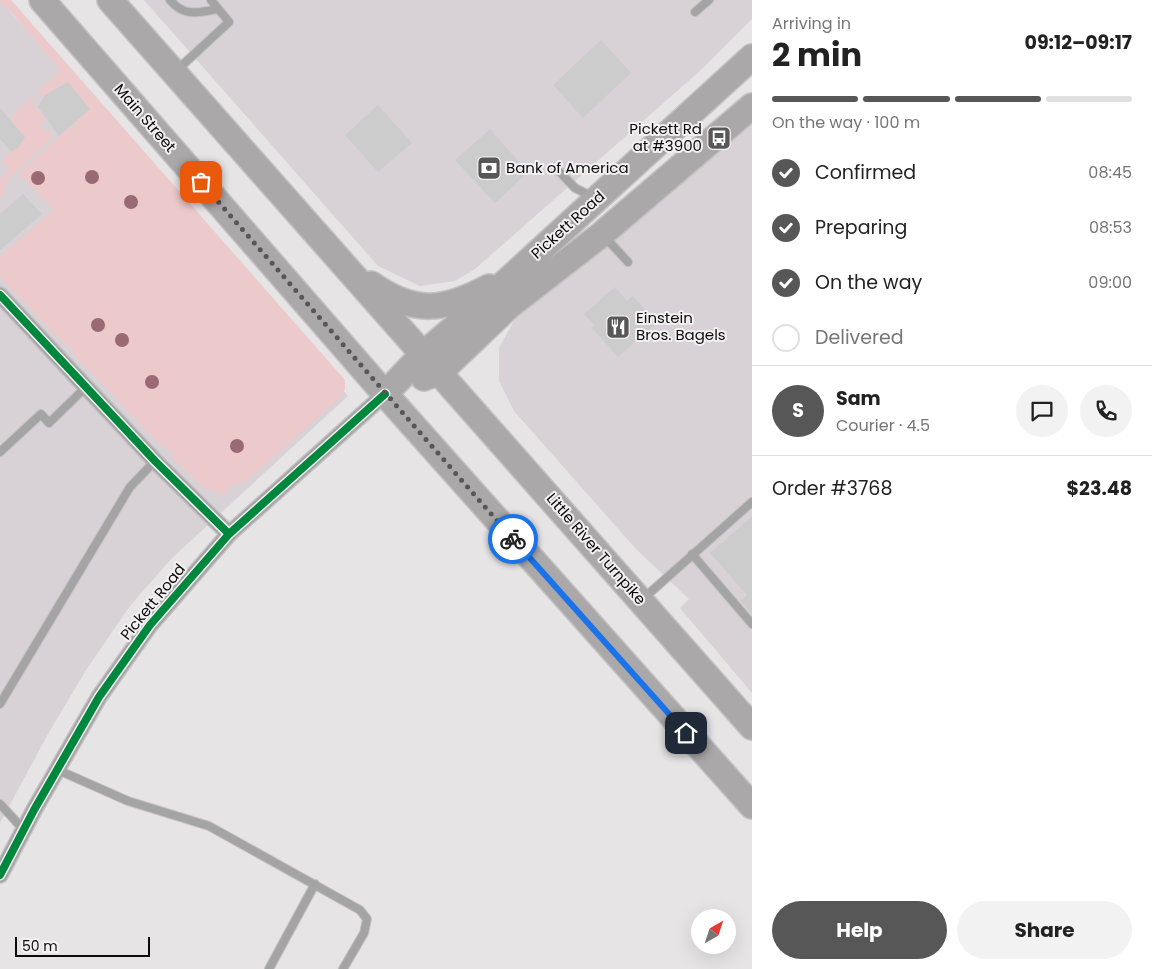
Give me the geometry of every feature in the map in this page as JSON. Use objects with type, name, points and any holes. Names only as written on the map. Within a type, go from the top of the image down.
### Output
[{"type":"main road","name":"Main Street","points":[[42,0],[385,394]]},
{"type":"main road","points":[[110,0],[432,363]]},
{"type":"main road","name":"Pickett Road","points":[[432,363],[518,271],[752,57]]},
{"type":"main road","name":"Pickett Road","points":[[385,394],[432,363],[508,308],[602,234],[752,106]]},
{"type":"main road","points":[[345,266],[379,290],[396,299],[411,305],[426,307],[440,306],[464,299],[518,271]]},
{"type":"main road","name":"Little River Turnpike","points":[[432,363],[752,727]]},
{"type":"main road","points":[[385,394],[752,806]]},
{"type":"street","points":[[0,295],[155,461],[229,534]]},
{"type":"street","name":"Pickett Road","points":[[0,874],[99,697],[150,625],[229,534],[385,394]]},
{"type":"lane","points":[[170,0],[191,13],[218,8]]},
{"type":"lane","points":[[174,72],[229,22],[211,0]]},
{"type":"lane","points":[[695,12],[709,0]]},
{"type":"lane","points":[[556,168],[575,188],[597,199]]},
{"type":"lane","points":[[602,234],[628,262]]},
{"type":"lane","points":[[0,452],[41,414],[49,423],[86,387]]},
{"type":"lane","points":[[0,704],[130,486],[155,461]]},
{"type":"lane","points":[[641,601],[752,502]]},
{"type":"lane","points":[[692,554],[752,624]]},
{"type":"lane","points":[[58,770],[128,801],[209,826],[360,910],[366,920],[364,933],[343,969]]},
{"type":"lane","points":[[0,804],[24,830]]},
{"type":"lane","points":[[269,969],[315,884]]},
{"type":"shaded area","points":[[0,0],[348,396],[171,559],[130,606],[86,670],[48,734],[0,823]]},
{"type":"shaded area","points":[[0,0],[11,0],[345,380],[345,390],[340,398],[247,480],[230,486],[227,494],[208,489],[192,477],[194,475],[190,472],[188,474],[172,457],[173,455],[165,447],[163,448],[70,350],[72,348],[69,345],[67,347],[0,277],[0,256],[54,210],[19,174],[70,126],[73,129],[75,127],[73,124],[89,109],[45,95],[43,98],[37,91],[61,71]]},
{"type":"shaded area","points":[[144,0],[752,0],[752,19],[702,69],[475,269],[455,281],[420,286],[378,266]]},
{"type":"shaded area","points":[[32,97],[35,101],[31,104],[34,108],[36,107],[46,120],[40,126],[47,133],[50,131],[54,135],[6,182],[4,195],[0,196],[0,179],[9,170],[2,160],[25,137],[11,121],[18,110]]},
{"type":"shaded area","points":[[752,108],[752,693],[680,608],[689,599],[636,549],[514,411],[499,381],[499,348],[515,319]]},
{"type":"building","points":[[601,40],[631,73],[583,118],[553,85]]},
{"type":"building","points":[[68,82],[90,109],[59,136],[38,107],[45,95]]},
{"type":"building","points":[[378,105],[412,143],[378,172],[345,135]]},
{"type":"building","points":[[0,108],[25,137],[18,148],[11,151],[0,139]]},
{"type":"building","points":[[490,129],[528,172],[495,203],[455,160]]},
{"type":"building","points":[[23,194],[42,214],[0,250],[0,214]]},
{"type":"building","points":[[615,287],[627,301],[633,296],[657,323],[618,357],[592,328],[594,325],[584,314]]},
{"type":"building","points":[[752,516],[752,614],[740,601],[747,595],[710,553]]},
{"type":"cycle path","points":[[0,295],[155,461],[229,534]]},
{"type":"cycle path","points":[[0,875],[34,810],[99,697],[150,625],[229,534],[385,394]]},
{"type":"way so far","points":[[201,182],[513,539]]},
{"type":"place","name":"Pickett Rd at #3900","points":[[719,138]]},
{"type":"place","name":"Bank of America","points":[[489,168]]},
{"type":"place","name":"Einstein Bros. Bagels","points":[[618,327]]},
{"type":"route","points":[[513,539],[686,733]]}]
